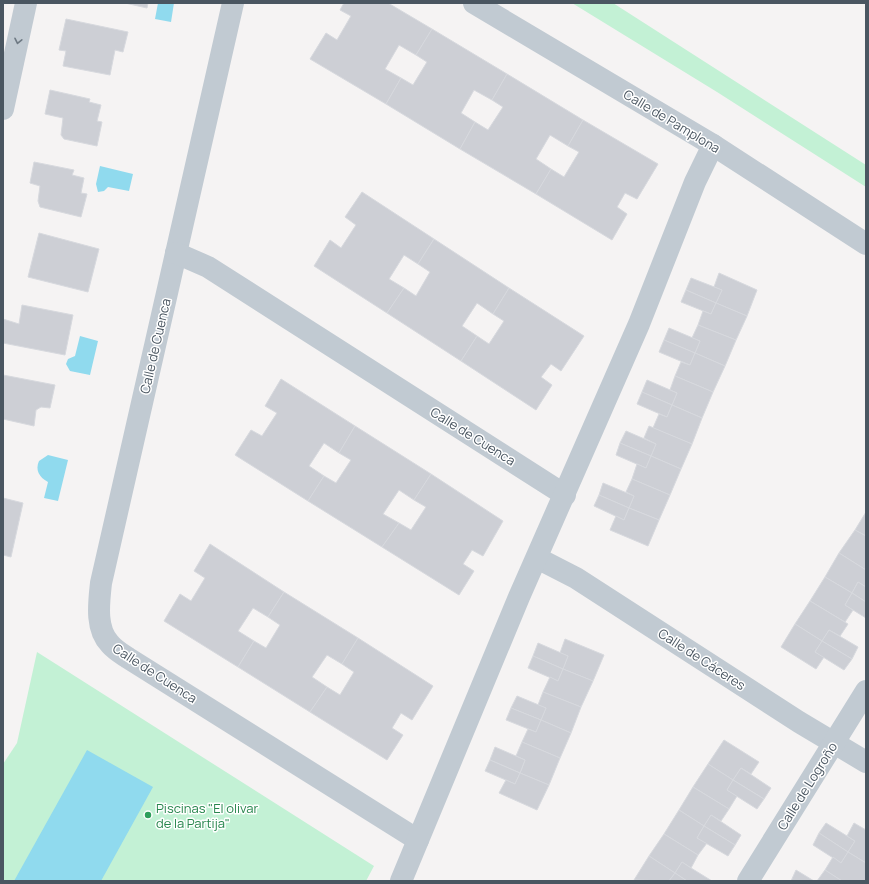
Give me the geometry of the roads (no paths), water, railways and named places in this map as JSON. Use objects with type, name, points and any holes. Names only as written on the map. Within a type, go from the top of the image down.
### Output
[{"type":"street","points":[[3,109],[26,3]]},
{"type":"street","name":"Calle de Cuenca","points":[[232,3],[101,583],[99,622],[109,644],[128,658],[418,840]]},
{"type":"street","name":"Calle de Pamplona","points":[[474,3],[713,145],[866,244]]},
{"type":"street","points":[[401,881],[519,597],[639,324],[695,182],[713,145]]},
{"type":"street","name":"Calle de Cuenca","points":[[176,253],[208,267],[565,495]]},
{"type":"street","name":"Calle de Cáceres","points":[[537,558],[576,578],[866,762]]},
{"type":"street","name":"Calle de Logroño","points":[[748,881],[866,691]]},
{"type":"water","points":[[158,3],[174,3],[171,22],[155,19]]},
{"type":"water","points":[[100,166],[133,174],[129,191],[108,187],[104,191],[98,192],[96,184]]},
{"type":"water","points":[[80,336],[98,341],[90,375],[70,371],[66,364],[68,359],[75,356]]},
{"type":"water","points":[[48,455],[68,460],[58,501],[44,498],[48,482],[40,476],[37,467],[39,461]]},
{"type":"water","points":[[87,750],[153,787],[101,881],[14,881]]},
{"type":"place","name":"Piscinas \"El olivar de la Partija\"","points":[[148,815]]}]
